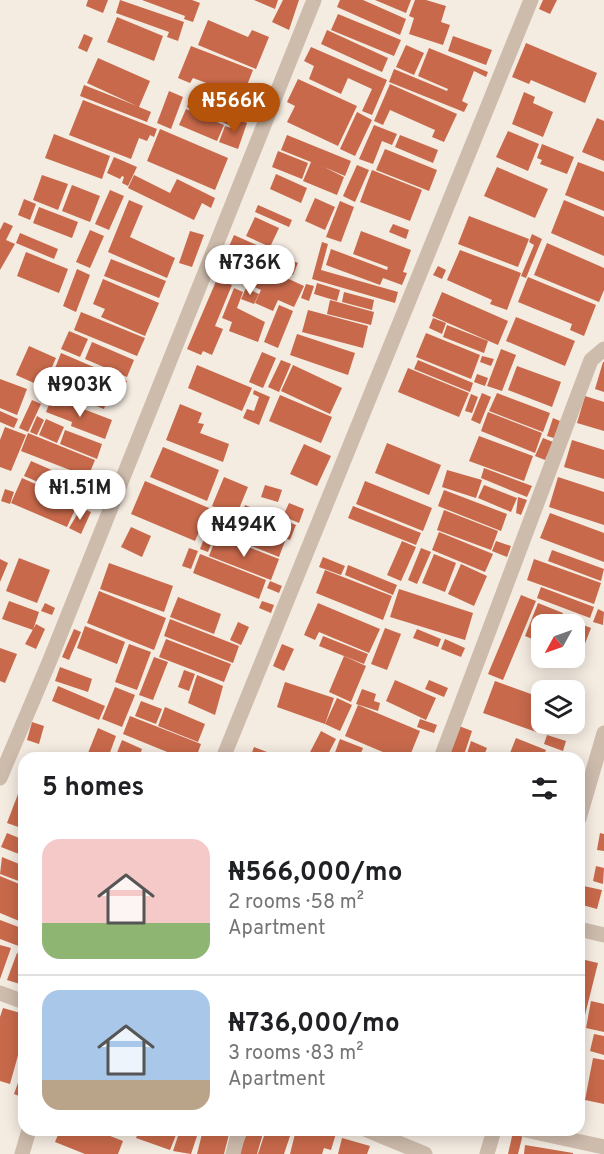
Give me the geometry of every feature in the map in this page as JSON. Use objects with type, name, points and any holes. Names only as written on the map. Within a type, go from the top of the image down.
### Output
[{"type":"street","points":[[0,778],[314,0]]},
{"type":"street","points":[[225,752],[531,0]]},
{"type":"street","points":[[443,752],[591,360],[604,349]]},
{"type":"street","points":[[585,798],[604,733]]},
{"type":"street","points":[[585,930],[604,935]]},
{"type":"street","points":[[0,993],[18,1000]]},
{"type":"street","points":[[22,1154],[27,1136]]},
{"type":"street","points":[[233,1154],[238,1136]]},
{"type":"street","points":[[382,1136],[425,1154]]},
{"type":"street","points":[[487,1154],[492,1136]]},
{"type":"street","points":[[553,1136],[604,1147]]},
{"type":"building","points":[[88,0],[108,0],[103,13],[86,6]]},
{"type":"building","points":[[120,0],[184,22],[178,41],[167,37],[169,32],[116,13]]},
{"type":"building","points":[[142,0],[192,0],[200,3],[193,22],[184,19],[185,16]]},
{"type":"building","points":[[254,0],[278,0],[275,9]]},
{"type":"building","points":[[283,0],[299,0],[289,30],[272,22]]},
{"type":"building","points":[[340,0],[363,0],[406,19],[400,35],[337,7]]},
{"type":"building","points":[[375,0],[411,0],[406,13]]},
{"type":"building","points":[[415,0],[426,0],[446,6],[441,22],[450,25],[443,45],[409,34],[414,18],[409,16]]},
{"type":"building","points":[[543,0],[557,0],[550,14],[539,9]]},
{"type":"building","points":[[338,14],[401,40],[394,56],[331,30]]},
{"type":"building","points":[[117,17],[163,36],[154,61],[107,42]]},
{"type":"building","points":[[208,20],[248,37],[252,30],[269,37],[256,69],[198,45]]},
{"type":"building","points":[[327,30],[388,58],[382,72],[321,44]]},
{"type":"building","points":[[84,34],[93,38],[87,52],[78,48]]},
{"type":"building","points":[[453,36],[492,50],[486,65],[448,51]]},
{"type":"building","points":[[526,43],[597,73],[585,103],[531,80],[529,84],[512,77]]},
{"type":"building","points":[[406,45],[424,53],[414,75],[396,67]]},
{"type":"building","points":[[191,46],[253,70],[240,103],[227,98],[230,92],[193,78],[190,83],[178,78]]},
{"type":"building","points":[[311,47],[387,80],[372,115],[362,111],[372,89],[348,78],[341,94],[309,79],[314,66],[304,61]]},
{"type":"building","points":[[429,48],[488,72],[486,77],[474,71],[462,101],[468,104],[464,112],[389,82],[394,69],[447,91],[448,89],[418,76]]},
{"type":"building","points":[[98,58],[150,81],[139,107],[151,112],[147,122],[80,96],[84,85],[137,106],[87,83]]},
{"type":"building","points":[[298,79],[357,106],[338,146],[287,122],[295,106],[287,102]]},
{"type":"building","points":[[390,84],[457,114],[444,142],[432,137],[435,130],[390,110],[383,125],[374,121]]},
{"type":"building","points":[[169,91],[183,97],[171,129],[157,123]]},
{"type":"building","points":[[524,92],[535,97],[533,103],[553,112],[543,137],[512,124]]},
{"type":"building","points":[[191,97],[233,116],[229,125],[187,107]]},
{"type":"building","points":[[83,100],[157,129],[154,137],[150,135],[147,141],[139,138],[131,159],[69,135]]},
{"type":"building","points":[[186,109],[224,125],[217,141],[179,125]]},
{"type":"building","points":[[357,112],[372,120],[355,156],[340,149]]},
{"type":"building","points":[[235,118],[247,123],[238,149],[219,142],[225,126],[231,128]]},
{"type":"building","points":[[597,118],[604,121],[604,161],[582,152]]},
{"type":"building","points":[[374,125],[397,134],[392,145],[382,141],[373,164],[359,159]]},
{"type":"building","points":[[160,129],[228,158],[215,190],[147,161]]},
{"type":"building","points":[[508,131],[539,144],[528,171],[496,157]]},
{"type":"building","points":[[54,134],[110,156],[102,179],[45,158]]},
{"type":"building","points":[[287,135],[351,161],[345,176],[324,167],[344,177],[337,195],[303,181],[311,162],[281,150]]},
{"type":"building","points":[[400,135],[438,150],[433,163],[395,147]]},
{"type":"building","points":[[542,144],[574,157],[567,174],[540,164],[542,160],[537,158]]},
{"type":"building","points":[[385,149],[437,170],[429,191],[376,170]]},
{"type":"building","points":[[278,151],[308,163],[302,179],[272,167]]},
{"type":"building","points":[[114,157],[137,167],[128,186],[122,183],[124,177],[120,179],[107,173]]},
{"type":"building","points":[[578,162],[604,172],[604,211],[565,195]]},
{"type":"building","points":[[357,165],[369,170],[355,202],[343,196]]},
{"type":"building","points":[[497,167],[548,189],[535,218],[484,196]]},
{"type":"building","points":[[372,170],[422,190],[410,221],[360,202]]},
{"type":"building","points":[[276,174],[307,188],[301,203],[270,189]]},
{"type":"building","points":[[42,175],[68,184],[58,210],[33,200]]},
{"type":"building","points":[[134,175],[170,193],[177,179],[215,198],[211,208],[202,203],[194,220],[128,188]]},
{"type":"building","points":[[72,185],[100,196],[90,222],[62,211]]},
{"type":"building","points":[[110,190],[124,196],[109,230],[95,224]]},
{"type":"building","points":[[315,198],[335,207],[325,230],[305,221]]},
{"type":"building","points":[[24,199],[36,204],[30,220],[18,215]]},
{"type":"building","points":[[129,200],[143,206],[130,237],[175,258],[167,278],[108,252]]},
{"type":"building","points":[[564,200],[604,217],[604,256],[551,233]]},
{"type":"building","points":[[340,201],[354,207],[341,242],[326,237]]},
{"type":"building","points":[[258,205],[292,220],[289,227],[255,212]]},
{"type":"building","points":[[39,207],[78,222],[72,238],[33,223]]},
{"type":"building","points":[[469,216],[529,239],[518,267],[458,244]]},
{"type":"building","points":[[255,217],[279,228],[270,247],[246,236]]},
{"type":"building","points":[[4,222],[13,226],[6,240],[15,244],[0,270],[0,230]]},
{"type":"building","points":[[393,224],[409,230],[406,239],[389,232]]},
{"type":"building","points":[[90,230],[104,236],[90,268],[76,262]]},
{"type":"building","points":[[190,231],[204,235],[192,267],[179,263]]},
{"type":"building","points":[[361,231],[411,250],[403,272],[407,273],[402,285],[383,278],[380,285],[326,265],[331,249],[387,270],[388,267],[353,254]]},
{"type":"building","points":[[20,233],[58,249],[54,259],[16,243]]},
{"type":"building","points":[[532,234],[542,239],[526,278],[521,276],[534,245],[529,242]]},
{"type":"building","points":[[234,235],[298,263],[293,275],[277,269],[279,264],[263,257],[261,260],[241,252],[233,271],[221,265]]},
{"type":"building","points":[[322,242],[328,244],[321,270],[398,292],[395,303],[312,279]]},
{"type":"building","points":[[547,243],[604,268],[604,290],[599,302],[534,275]]},
{"type":"building","points":[[460,250],[521,273],[507,310],[490,304],[492,300],[447,280]]},
{"type":"building","points":[[26,252],[68,269],[59,293],[17,276]]},
{"type":"building","points":[[111,259],[166,281],[159,298],[104,276]]},
{"type":"building","points":[[245,259],[304,286],[294,307],[278,300],[273,311],[255,303],[261,290],[236,278]]},
{"type":"building","points":[[438,266],[446,270],[442,279],[433,275]]},
{"type":"building","points":[[77,269],[90,275],[76,312],[63,306]]},
{"type":"building","points":[[528,277],[596,305],[584,336],[570,330],[572,324],[518,302]]},
{"type":"building","points":[[103,279],[159,303],[145,336],[101,317],[105,309],[93,304]]},
{"type":"building","points":[[217,279],[232,285],[215,326],[223,329],[212,355],[203,351],[201,355],[187,349]]},
{"type":"building","points":[[317,283],[340,290],[337,301],[314,294]]},
{"type":"building","points":[[306,284],[314,286],[309,301],[301,298]]},
{"type":"building","points":[[234,288],[243,292],[237,308],[265,322],[258,342],[229,331],[232,322],[222,318]]},
{"type":"building","points":[[246,288],[259,294],[254,304],[241,299]]},
{"type":"building","points":[[344,292],[374,300],[372,310],[342,302]]},
{"type":"building","points":[[442,292],[508,321],[498,345],[432,316]]},
{"type":"building","points":[[330,300],[374,312],[371,325],[327,314]]},
{"type":"building","points":[[279,305],[293,311],[278,348],[264,342]]},
{"type":"building","points":[[308,310],[368,326],[363,348],[302,332]]},
{"type":"building","points":[[81,312],[145,338],[137,356],[74,330]]},
{"type":"building","points":[[516,317],[575,341],[565,366],[506,341]]},
{"type":"building","points":[[433,318],[446,323],[442,334],[429,328]]},
{"type":"building","points":[[447,325],[488,341],[484,353],[443,337]]},
{"type":"building","points":[[69,331],[88,339],[80,357],[61,349]]},
{"type":"building","points":[[426,333],[480,355],[471,379],[416,357]]},
{"type":"building","points":[[297,334],[355,353],[348,375],[290,355]]},
{"type":"building","points":[[92,342],[134,360],[127,377],[85,359]]},
{"type":"building","points":[[29,346],[56,358],[43,387],[16,375]]},
{"type":"building","points":[[501,349],[516,355],[502,391],[487,386]]},
{"type":"building","points":[[262,352],[276,358],[263,388],[249,382]]},
{"type":"building","points":[[61,353],[96,368],[90,383],[67,373],[58,396],[46,391]]},
{"type":"building","points":[[482,356],[494,359],[491,366],[480,362]]},
{"type":"building","points":[[281,360],[291,364],[279,392],[268,387]]},
{"type":"building","points":[[418,360],[473,383],[470,392],[414,369]]},
{"type":"building","points":[[604,362],[604,392],[595,389]]},
{"type":"building","points":[[197,365],[252,388],[242,411],[188,388]]},
{"type":"building","points":[[293,365],[342,388],[330,414],[281,391]]},
{"type":"building","points":[[517,366],[561,382],[552,407],[508,390]]},
{"type":"building","points":[[408,368],[469,393],[459,417],[398,392]]},
{"type":"building","points":[[100,369],[127,381],[120,396],[93,384]]},
{"type":"building","points":[[477,374],[488,378],[485,386],[474,382]]},
{"type":"building","points":[[0,379],[27,389],[17,415],[0,408]]},
{"type":"building","points":[[87,386],[109,395],[104,409],[81,400]]},
{"type":"building","points":[[254,390],[270,397],[259,425],[243,418],[247,409],[254,411],[259,397],[253,394]]},
{"type":"building","points":[[482,393],[491,397],[480,424],[471,420]]},
{"type":"building","points":[[497,393],[550,413],[543,432],[489,411]]},
{"type":"building","points":[[471,394],[478,397],[472,413],[465,411]]},
{"type":"building","points":[[280,395],[332,417],[321,443],[269,421]]},
{"type":"building","points":[[585,396],[604,402],[604,431],[577,423]]},
{"type":"building","points":[[52,397],[112,420],[105,439],[71,426],[72,422],[46,412]]},
{"type":"building","points":[[32,400],[41,404],[28,432],[19,428]]},
{"type":"building","points":[[180,404],[202,413],[198,423],[204,424],[200,433],[229,444],[223,462],[166,440]]},
{"type":"building","points":[[0,411],[18,419],[14,428],[0,422]]},
{"type":"building","points":[[488,412],[542,433],[535,453],[481,431]]},
{"type":"building","points":[[37,416],[44,420],[37,435],[30,432]]},
{"type":"building","points":[[553,418],[560,421],[554,438],[547,436]]},
{"type":"building","points":[[46,419],[64,427],[57,443],[39,435]]},
{"type":"building","points":[[5,427],[26,435],[11,471],[0,467],[0,440]]},
{"type":"building","points":[[65,430],[102,444],[97,459],[60,444]]},
{"type":"building","points":[[28,433],[95,460],[88,477],[21,451]]},
{"type":"building","points":[[479,436],[533,456],[524,481],[469,461]]},
{"type":"building","points":[[543,438],[553,442],[545,460],[535,456]]},
{"type":"building","points":[[572,440],[604,450],[604,479],[564,467]]},
{"type":"building","points":[[387,443],[441,465],[429,495],[375,473]]},
{"type":"building","points":[[304,444],[331,456],[317,486],[290,474]]},
{"type":"building","points":[[163,447],[219,470],[207,501],[150,477]]},
{"type":"building","points":[[31,461],[86,485],[80,500],[24,476]]},
{"type":"building","points":[[484,468],[532,486],[527,497],[481,478]]},
{"type":"building","points":[[447,470],[482,480],[476,498],[442,487]]},
{"type":"building","points":[[224,477],[248,487],[236,516],[212,506]]},
{"type":"building","points":[[558,477],[604,492],[604,525],[549,507]]},
{"type":"building","points":[[22,478],[78,503],[67,527],[11,503]]},
{"type":"building","points":[[145,481],[209,508],[195,541],[131,514]]},
{"type":"building","points":[[365,481],[432,508],[423,531],[356,504]]},
{"type":"building","points":[[265,485],[282,490],[278,502],[261,497]]},
{"type":"building","points":[[484,485],[517,498],[511,512],[478,498]]},
{"type":"building","points":[[5,489],[14,492],[10,504],[1,501]]},
{"type":"building","points":[[444,490],[507,514],[501,531],[438,506]]},
{"type":"building","points":[[518,497],[527,500],[521,515],[516,513]]},
{"type":"building","points":[[289,503],[304,509],[299,523],[283,516]]},
{"type":"building","points":[[245,505],[296,525],[290,540],[240,519]]},
{"type":"building","points":[[353,506],[421,533],[416,545],[348,518]]},
{"type":"building","points":[[81,508],[91,512],[81,534],[69,528]]},
{"type":"building","points":[[444,510],[498,531],[491,550],[437,530]]},
{"type":"building","points":[[216,512],[285,541],[279,557],[209,529]]},
{"type":"building","points":[[550,513],[604,533],[604,562],[540,538]]},
{"type":"building","points":[[131,527],[151,536],[142,557],[121,547]]},
{"type":"building","points":[[207,531],[215,534],[208,552],[200,549]]},
{"type":"building","points":[[439,532],[493,554],[485,572],[432,550]]},
{"type":"building","points":[[217,535],[279,559],[271,580],[209,556]]},
{"type":"building","points":[[402,541],[416,547],[401,581],[387,575]]},
{"type":"building","points":[[496,541],[511,546],[507,557],[492,551]]},
{"type":"building","points":[[189,548],[198,551],[191,569],[182,566]]},
{"type":"building","points":[[421,548],[431,552],[417,584],[408,580]]},
{"type":"building","points":[[552,550],[604,569],[601,581],[548,561]]},
{"type":"building","points":[[200,554],[266,580],[259,599],[193,573]]},
{"type":"building","points":[[434,554],[456,563],[445,592],[422,583]]},
{"type":"building","points":[[323,557],[345,566],[341,575],[319,567]]},
{"type":"building","points":[[19,558],[50,570],[37,603],[6,591]]},
{"type":"building","points":[[0,559],[8,563],[0,582]]},
{"type":"building","points":[[534,559],[601,583],[594,604],[527,580]]},
{"type":"building","points":[[109,563],[173,586],[164,612],[100,589]]},
{"type":"building","points":[[461,564],[487,576],[474,606],[448,594]]},
{"type":"building","points":[[348,565],[397,585],[393,595],[345,575]]},
{"type":"building","points":[[325,570],[392,596],[383,620],[316,593]]},
{"type":"building","points":[[270,581],[282,586],[279,593],[267,588]]},
{"type":"building","points":[[541,587],[594,607],[590,618],[585,614],[537,598]]},
{"type":"building","points":[[399,589],[473,613],[465,640],[390,617]]},
{"type":"building","points":[[99,591],[166,618],[154,650],[87,623]]},
{"type":"building","points":[[521,595],[536,601],[503,680],[488,674]]},
{"type":"building","points":[[178,597],[221,614],[214,634],[170,617]]},
{"type":"building","points":[[9,601],[39,612],[33,630],[2,619]]},
{"type":"building","points":[[262,601],[274,605],[271,613],[259,608]]},
{"type":"building","points":[[45,603],[55,608],[52,615],[41,611]]},
{"type":"building","points":[[318,603],[380,629],[369,653],[319,632],[315,640],[304,635]]},
{"type":"building","points":[[538,603],[563,613],[563,614],[534,614]]},
{"type":"building","points":[[598,609],[604,612],[603,625],[593,622]]},
{"type":"building","points":[[170,619],[239,646],[233,663],[164,636]]},
{"type":"building","points":[[531,621],[531,638],[525,636]]},
{"type":"building","points":[[238,622],[249,627],[241,645],[230,640]]},
{"type":"building","points":[[36,624],[45,629],[36,649],[25,644]]},
{"type":"building","points":[[85,626],[125,642],[117,664],[77,648]]},
{"type":"building","points":[[585,626],[591,628],[585,644]]},
{"type":"building","points":[[385,628],[401,634],[387,670],[371,664]]},
{"type":"building","points":[[74,629],[81,632],[69,660],[62,657]]},
{"type":"building","points":[[417,629],[441,639],[438,647],[413,638]]},
{"type":"building","points":[[323,636],[368,654],[364,664],[319,646]]},
{"type":"building","points":[[166,639],[231,664],[224,682],[159,657]]},
{"type":"building","points":[[445,639],[465,648],[461,657],[441,649]]},
{"type":"building","points":[[129,644],[151,652],[137,690],[115,682]]},
{"type":"building","points":[[282,644],[294,649],[284,671],[273,666]]},
{"type":"building","points":[[0,648],[17,654],[5,683],[0,681]]},
{"type":"building","points":[[344,656],[366,666],[351,702],[329,692]]},
{"type":"building","points":[[154,657],[168,662],[153,700],[139,695]]},
{"type":"building","points":[[60,667],[92,679],[88,692],[55,681]]},
{"type":"building","points":[[184,670],[195,674],[189,691],[178,687]]},
{"type":"building","points":[[197,675],[223,686],[215,715],[188,703]]},
{"type":"building","points":[[395,680],[436,698],[426,720],[386,701]]},
{"type":"building","points":[[429,680],[448,688],[444,697],[425,689]]},
{"type":"building","points":[[495,681],[531,694],[531,730],[483,713]]},
{"type":"building","points":[[285,682],[334,698],[325,724],[277,707]]},
{"type":"building","points":[[58,686],[105,706],[99,720],[52,701]]},
{"type":"building","points":[[115,687],[135,695],[122,727],[102,719]]},
{"type":"building","points":[[362,689],[376,694],[374,701],[380,703],[378,711],[356,704]]},
{"type":"building","points":[[337,698],[352,705],[340,731],[325,724]]},
{"type":"building","points":[[141,701],[162,709],[156,724],[135,716]]},
{"type":"building","points":[[358,705],[420,731],[411,752],[383,752],[345,736]]},
{"type":"building","points":[[165,707],[205,724],[198,742],[158,726]]},
{"type":"building","points":[[130,716],[201,744],[198,752],[167,752],[123,734]]},
{"type":"building","points":[[420,719],[437,725],[434,733],[417,727]]},
{"type":"building","points":[[32,722],[44,726],[39,744],[27,740]]},
{"type":"building","points":[[459,726],[472,731],[465,752],[451,752]]},
{"type":"building","points":[[98,728],[116,736],[110,752],[88,752]]},
{"type":"building","points":[[321,731],[336,739],[329,752],[310,752]]},
{"type":"building","points":[[547,735],[566,741],[563,751],[544,744]]},
{"type":"building","points":[[516,738],[546,750],[545,752],[510,752]]},
{"type":"building","points":[[340,739],[363,748],[361,752],[335,752]]},
{"type":"building","points":[[122,740],[142,749],[141,752],[117,752]]},
{"type":"building","points":[[471,741],[487,748],[485,752],[468,752]]},
{"type":"building","points":[[254,747],[267,752],[252,752]]},
{"type":"building","points":[[18,794],[18,827],[7,823]]},
{"type":"building","points":[[7,833],[18,838],[18,854],[1,847]]},
{"type":"building","points":[[600,833],[604,834],[604,851],[597,850]]},
{"type":"building","points":[[2,857],[18,864],[18,881],[0,874]]},
{"type":"building","points":[[596,866],[604,868],[603,884],[593,881]]},
{"type":"building","points":[[0,876],[18,884],[18,920],[0,913]]},
{"type":"building","points":[[585,886],[602,890],[597,909],[585,906]]},
{"type":"building","points":[[0,920],[18,927],[18,946],[0,939]]},
{"type":"building","points":[[0,945],[11,948],[0,979]]},
{"type":"building","points":[[17,953],[18,983],[7,980]]},
{"type":"building","points":[[585,960],[598,963],[585,1015]]},
{"type":"building","points":[[591,1001],[604,1004],[604,1032],[586,1028]]},
{"type":"building","points":[[3,1008],[18,1012],[18,1055],[10,1084],[0,1081],[0,1017]]},
{"type":"building","points":[[594,1034],[604,1036],[604,1055],[590,1051]]},
{"type":"building","points":[[593,1058],[604,1060],[604,1104],[585,1100]]},
{"type":"building","points":[[18,1083],[18,1096],[14,1094]]},
{"type":"building","points":[[58,1136],[110,1136],[123,1141],[118,1154],[85,1154],[55,1142]]},
{"type":"building","points":[[137,1136],[176,1136],[170,1150],[136,1138]]},
{"type":"building","points":[[178,1136],[197,1136],[191,1154],[173,1151]]},
{"type":"building","points":[[202,1136],[228,1136],[224,1154],[197,1154]]},
{"type":"building","points":[[246,1136],[262,1136],[257,1154],[239,1154]]},
{"type":"building","points":[[264,1136],[290,1136],[284,1154],[258,1154]]},
{"type":"building","points":[[294,1136],[335,1136],[331,1150],[324,1148],[322,1154],[290,1154]]},
{"type":"building","points":[[512,1136],[522,1136],[518,1154],[508,1154]]},
{"type":"building","points":[[342,1138],[370,1146],[367,1154],[338,1154]]},
{"type":"building","points":[[525,1145],[573,1153],[573,1154],[524,1154]]}]
